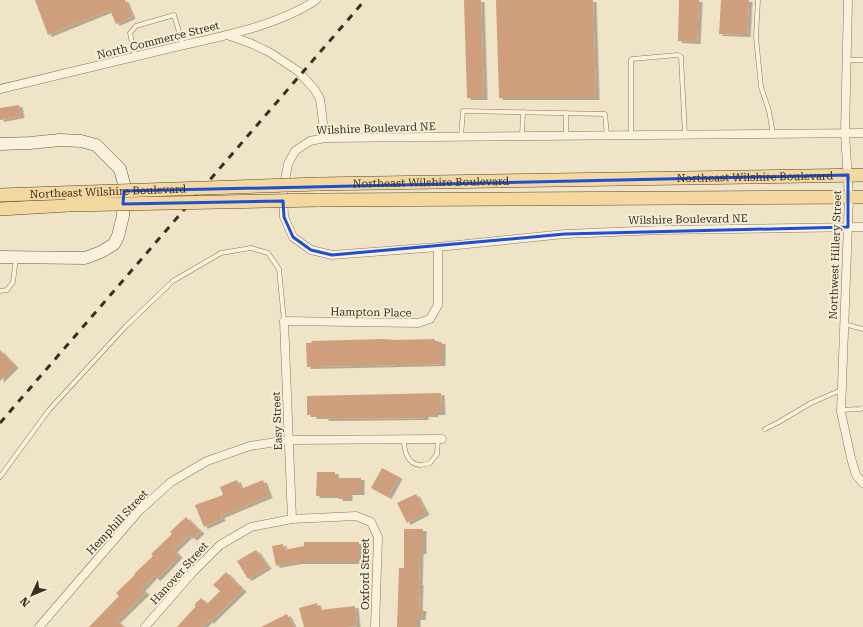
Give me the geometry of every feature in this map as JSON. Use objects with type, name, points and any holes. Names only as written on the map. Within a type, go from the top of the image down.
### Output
[{"type":"main road","points":[[0,144],[60,140],[81,141],[96,145],[120,169],[124,184],[123,216],[118,236],[114,244],[101,252],[85,258],[0,258]]},
{"type":"main road","name":"Northeast Wilshire Boulevard","points":[[0,195],[318,184],[863,175]]},
{"type":"main road","name":"Northeast Wilshire Boulevard","points":[[0,208],[69,205],[318,200],[863,197]]},
{"type":"street","name":"North Commerce Street","points":[[0,90],[243,31],[306,7],[316,0]]},
{"type":"street","name":"Northwest Hillery Street","points":[[848,0],[845,133],[849,197],[841,410],[856,475],[863,483]]},
{"type":"street","points":[[226,35],[250,43],[269,52],[298,71],[315,90],[320,99],[325,138]]},
{"type":"street","name":"Wilshire Boulevard NE","points":[[863,133],[325,138],[310,141],[295,151],[288,164],[283,191],[284,217],[293,237],[311,250],[332,255],[573,234],[666,230],[863,227]]},
{"type":"street","name":"Hampton Place","points":[[284,321],[418,323],[430,319],[438,305],[438,246]]},
{"type":"street","name":"Easy Street","points":[[284,321],[292,519]]},
{"type":"street","name":"Hemphill Street","points":[[39,627],[139,511],[171,482],[207,461],[250,446],[290,440],[440,439]]},
{"type":"street","name":"Hanover Street","points":[[145,627],[192,573],[220,544],[251,527],[292,519],[356,516],[371,522]]},
{"type":"street","name":"Oxford Street","points":[[371,522],[378,537],[375,627]]},
{"type":"lane","points":[[758,0],[756,37],[761,87],[769,111],[773,134]]},
{"type":"lane","points":[[135,57],[130,33],[136,26],[174,15],[183,45]]},
{"type":"lane","points":[[631,135],[631,60],[678,55],[681,57],[685,134]]},
{"type":"lane","points":[[847,60],[863,60]]},
{"type":"lane","points":[[461,137],[463,111],[605,114],[607,136]]},
{"type":"lane","points":[[522,136],[523,112]]},
{"type":"lane","points":[[566,114],[566,136]]},
{"type":"lane","points":[[0,477],[49,410],[126,326],[173,281],[221,253],[251,248],[268,253],[279,269],[284,321]]},
{"type":"lane","points":[[0,291],[7,290],[13,282],[16,257]]},
{"type":"lane","points":[[844,324],[863,329]]},
{"type":"lane","points":[[765,429],[812,403],[842,390]]},
{"type":"lane","points":[[841,410],[863,408]]},
{"type":"lane","points":[[404,439],[404,450],[410,460],[419,465],[430,463],[437,454],[440,439]]},
{"type":"highlighted area","points":[[848,175],[848,227],[565,234],[332,255],[311,250],[293,237],[284,217],[283,201],[123,204],[124,191]]},
{"type":"building","points":[[35,0],[125,0],[132,17],[116,24],[110,10],[48,35]]},
{"type":"building","points":[[464,0],[481,0],[484,98],[467,98]]},
{"type":"building","points":[[496,0],[593,0],[596,98],[499,98]]},
{"type":"building","points":[[679,0],[699,0],[697,42],[678,41]]},
{"type":"building","points":[[721,0],[749,0],[747,35],[719,34]]},
{"type":"building","points":[[19,105],[21,116],[0,120],[0,108]]},
{"type":"building","points":[[435,339],[435,342],[442,342],[442,364],[307,367],[306,343],[311,343],[312,341]]},
{"type":"building","points":[[0,350],[15,366],[0,381]]},
{"type":"building","points":[[441,393],[442,413],[425,415],[425,418],[325,419],[325,417],[313,417],[313,415],[307,415],[307,396]]},
{"type":"building","points":[[382,468],[399,477],[388,497],[371,488]]},
{"type":"building","points":[[317,472],[335,472],[335,478],[361,478],[361,493],[349,493],[349,499],[339,499],[339,496],[316,496]]},
{"type":"building","points":[[237,480],[241,489],[263,480],[269,496],[221,516],[222,519],[204,527],[195,505],[223,495],[220,487]]},
{"type":"building","points":[[416,494],[426,513],[407,523],[397,503]]},
{"type":"building","points":[[186,517],[201,532],[193,539],[190,535],[174,550],[179,556],[157,579],[154,576],[142,589],[146,593],[117,621],[124,627],[89,627],[119,596],[116,593],[153,556],[151,554],[172,534],[170,532]]},
{"type":"building","points":[[404,529],[423,529],[423,552],[420,552],[419,609],[423,609],[422,618],[417,618],[417,627],[397,627],[399,568],[404,568]]},
{"type":"building","points":[[304,542],[359,542],[359,562],[298,562],[276,566],[272,546],[283,544],[284,550],[304,546]]},
{"type":"building","points":[[256,550],[268,567],[248,579],[237,561]]},
{"type":"building","points":[[226,572],[243,590],[203,627],[177,627],[196,606],[194,605],[201,598],[207,604],[220,591],[213,585]]},
{"type":"building","points":[[317,603],[319,610],[355,606],[357,626],[304,627],[299,608]]},
{"type":"building","points":[[287,614],[294,627],[261,627]]},
{"type":"railway","points":[[0,423],[365,0]]}]
